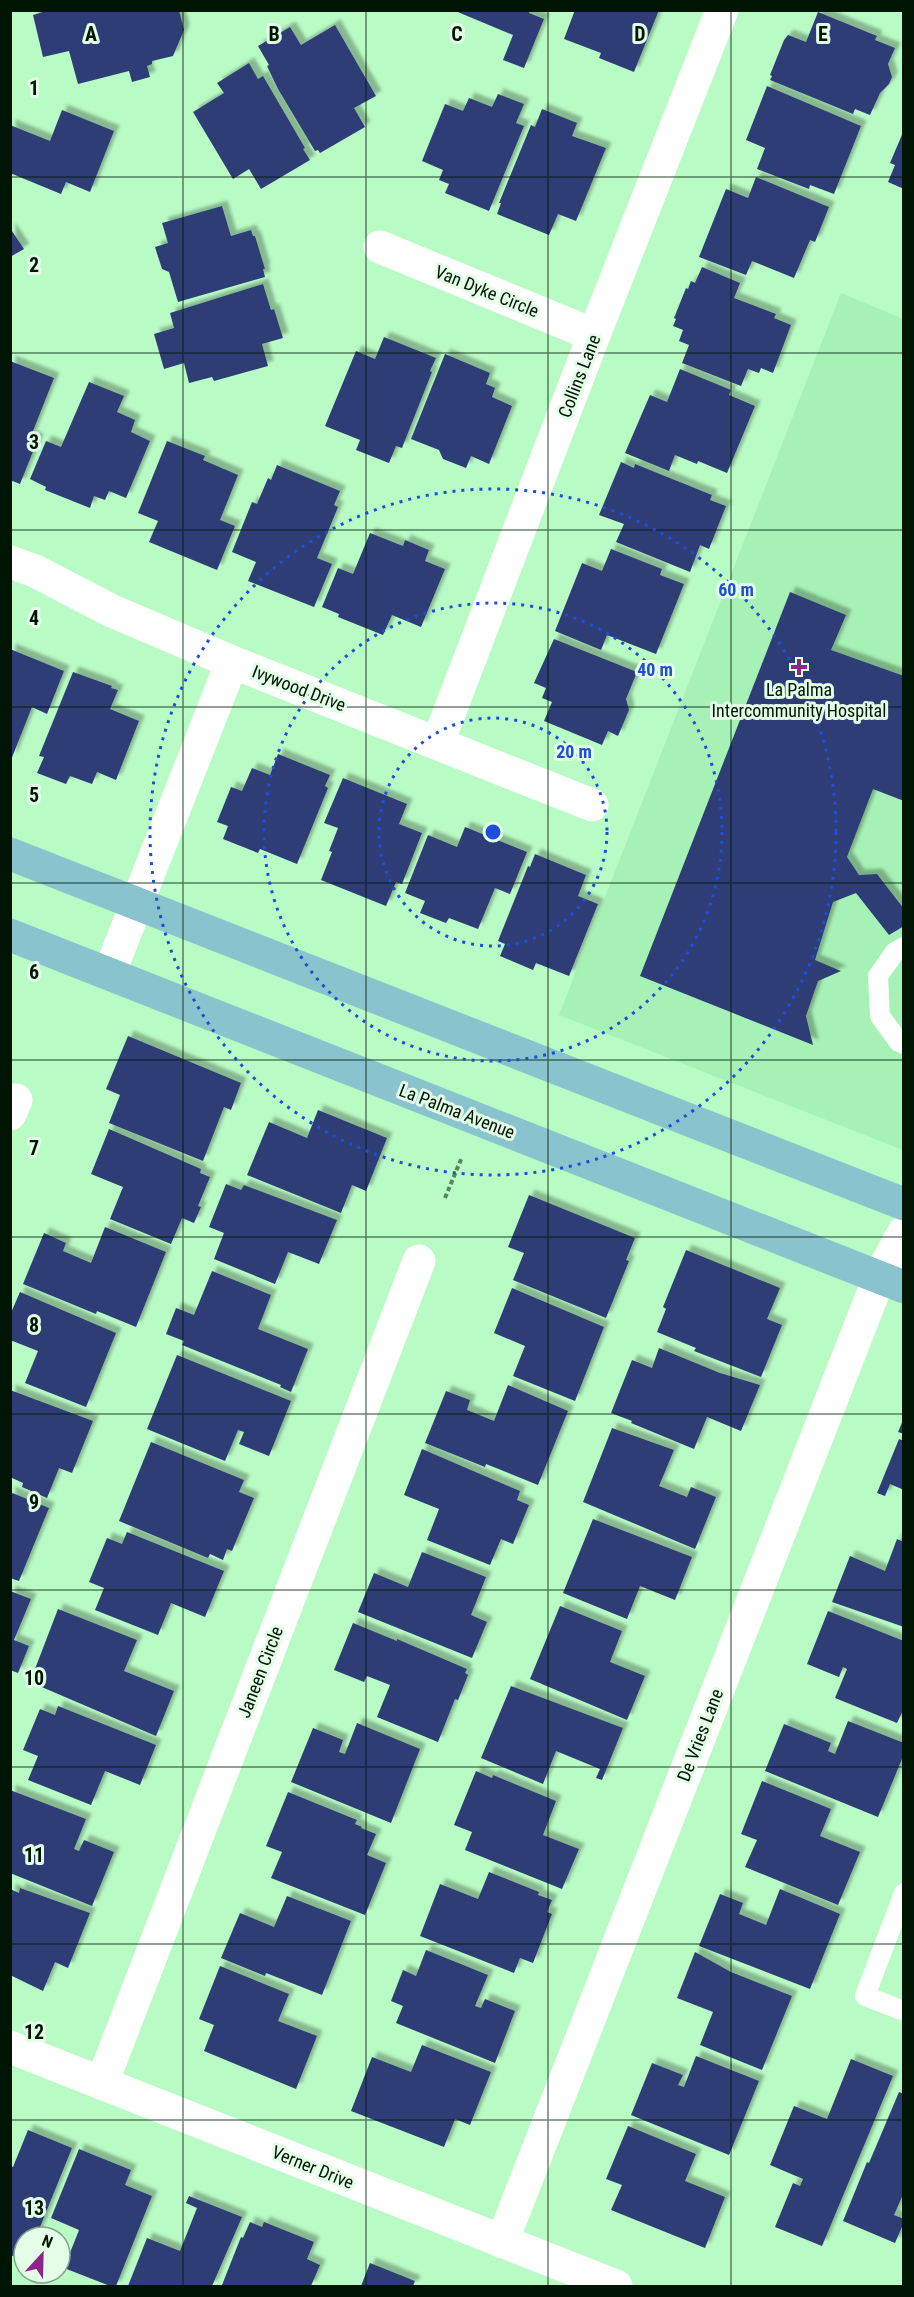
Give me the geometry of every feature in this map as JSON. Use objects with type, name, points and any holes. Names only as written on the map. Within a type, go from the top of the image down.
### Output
[{"type":"main road","points":[[10,854],[903,1204]]},
{"type":"main road","name":"La Palma Avenue","points":[[10,935],[891,1282]]},
{"type":"street","name":"Collins Lane","points":[[438,742],[722,10]]},
{"type":"street","name":"Van Dyke Circle","points":[[380,247],[594,335]]},
{"type":"street","name":"Ivywood Drive","points":[[10,562],[35,571],[112,611],[232,662],[592,805]]},
{"type":"street","points":[[109,974],[232,662]]},
{"type":"street","name":"De Vries Lane","points":[[502,2242],[891,1282],[903,1232]]},
{"type":"street","name":"Janeen Circle","points":[[102,2083],[419,1261]]},
{"type":"street","name":"Verner Drive","points":[[10,2047],[616,2286]]},
{"type":"lane","points":[[903,947],[895,951],[878,976],[880,1016],[899,1042],[903,1044]]},
{"type":"lane","points":[[903,1893],[865,1996],[903,2011]]},
{"type":"path","points":[[446,1198],[462,1157]]},
{"type":"shaded area","name":"La Palma Intercommunity Hospital","points":[[841,293],[903,319],[903,1150],[559,1015]]},
{"type":"building","points":[[49,10],[179,10],[184,30],[173,56],[152,61],[152,64],[147,66],[150,77],[132,82],[129,71],[78,84],[69,51],[43,57],[33,15]]},
{"type":"building","points":[[453,10],[530,10],[529,13],[544,19],[524,68],[503,60],[513,35]]},
{"type":"building","points":[[575,10],[659,10],[634,72],[599,58],[601,53],[564,39]]},
{"type":"building","points":[[818,12],[877,36],[875,40],[895,48],[888,64],[892,77],[880,93],[870,115],[855,109],[853,114],[770,80],[784,40],[788,35],[806,42]]},
{"type":"building","points":[[335,25],[376,96],[354,108],[365,127],[320,153],[318,150],[315,151],[278,89],[267,66],[269,65],[258,46],[290,27],[301,45]]},
{"type":"building","points":[[249,63],[258,79],[263,76],[310,160],[261,189],[249,169],[233,179],[193,112],[224,93],[217,83]]},
{"type":"building","points":[[767,86],[861,126],[834,194],[810,185],[809,189],[757,169],[765,148],[746,140]]},
{"type":"building","points":[[498,94],[524,104],[516,123],[524,126],[489,211],[445,193],[449,184],[439,180],[443,170],[422,161],[445,104],[463,111],[469,98],[492,107]]},
{"type":"building","points":[[542,109],[577,123],[572,136],[606,148],[576,221],[558,214],[549,235],[497,214],[501,203],[499,203],[531,125],[535,127]]},
{"type":"building","points":[[62,110],[114,131],[90,192],[66,182],[61,194],[10,173],[10,125],[50,141]]},
{"type":"building","points":[[904,130],[904,189],[888,182],[895,165],[890,163]]},
{"type":"building","points":[[756,177],[829,207],[815,242],[810,240],[794,278],[752,261],[746,275],[699,257],[726,189],[748,198]]},
{"type":"building","points":[[222,206],[231,236],[251,230],[255,236],[265,269],[263,269],[265,277],[178,302],[169,272],[162,269],[155,247],[168,243],[162,223]]},
{"type":"building","points":[[10,228],[24,249],[10,257]]},
{"type":"building","points":[[702,267],[740,283],[734,298],[776,314],[774,318],[791,325],[773,373],[761,368],[759,373],[748,369],[741,386],[682,363],[689,345],[679,341],[683,330],[673,326],[676,319],[674,318],[686,288],[688,289],[691,281],[695,283]]},
{"type":"building","points":[[263,284],[283,338],[262,344],[268,366],[214,381],[212,377],[189,383],[184,363],[164,369],[154,334],[174,328],[170,313]]},
{"type":"building","points":[[384,337],[436,358],[402,448],[396,446],[389,463],[356,450],[360,440],[325,426],[356,351],[375,359]]},
{"type":"building","points":[[445,354],[490,373],[486,384],[495,388],[492,397],[512,406],[489,464],[471,456],[466,468],[443,459],[439,450],[411,439]]},
{"type":"building","points":[[10,361],[54,378],[31,436],[38,439],[20,484],[10,480]]},
{"type":"building","points":[[680,369],[731,390],[729,395],[755,406],[727,473],[698,461],[697,464],[675,455],[669,471],[625,453],[650,395],[667,402]]},
{"type":"building","points":[[89,382],[124,396],[117,412],[135,420],[131,432],[150,441],[126,498],[109,491],[105,500],[94,496],[90,508],[45,490],[46,487],[30,479],[46,441],[61,447]]},
{"type":"building","points":[[167,441],[205,456],[203,460],[238,475],[220,520],[235,526],[217,570],[149,542],[158,521],[138,513]]},
{"type":"building","points":[[621,462],[634,468],[635,464],[712,495],[710,500],[726,506],[709,549],[700,545],[690,572],[616,542],[624,524],[599,515]]},
{"type":"building","points":[[277,465],[340,491],[334,505],[338,507],[317,558],[332,564],[314,607],[248,581],[256,562],[232,552],[252,502],[257,504],[268,478],[271,480]]},
{"type":"building","points":[[370,533],[403,546],[405,540],[429,550],[425,561],[445,569],[421,627],[392,615],[383,635],[338,617],[339,614],[322,607],[338,568],[353,574]]},
{"type":"building","points":[[611,549],[662,569],[660,575],[684,584],[656,654],[607,635],[601,650],[555,631],[582,563],[602,571]]},
{"type":"building","points":[[790,592],[846,615],[831,650],[904,676],[904,801],[873,789],[847,857],[859,875],[877,874],[904,909],[904,926],[889,935],[856,893],[833,902],[815,960],[841,971],[818,981],[806,1016],[813,1045],[640,976]]},
{"type":"building","points":[[554,639],[637,672],[626,699],[629,710],[618,736],[608,731],[602,745],[544,721],[552,702],[542,698],[546,688],[534,683]]},
{"type":"building","points":[[10,649],[64,671],[47,714],[32,707],[11,760]]},
{"type":"building","points":[[73,672],[118,690],[110,709],[139,721],[116,780],[97,772],[92,784],[70,776],[66,784],[37,773],[44,757],[39,756]]},
{"type":"building","points":[[278,754],[330,775],[325,786],[328,788],[297,864],[260,849],[258,853],[223,839],[228,826],[217,822],[231,787],[242,791],[252,768],[270,775]]},
{"type":"building","points":[[343,778],[407,804],[399,824],[422,833],[402,884],[396,882],[386,906],[321,880],[338,828],[324,823]]},
{"type":"building","points":[[465,827],[527,852],[510,894],[495,888],[478,929],[449,918],[446,923],[420,913],[425,901],[405,893],[428,835],[457,847]]},
{"type":"building","points":[[535,854],[586,875],[578,896],[598,904],[569,976],[536,963],[533,970],[500,956],[505,944],[498,941]]},
{"type":"building","points":[[128,1036],[241,1083],[231,1110],[224,1107],[203,1161],[109,1123],[120,1095],[106,1089]]},
{"type":"building","points":[[318,1110],[387,1138],[366,1191],[352,1185],[341,1213],[247,1175],[269,1122],[307,1138]]},
{"type":"building","points":[[109,1129],[201,1169],[200,1173],[210,1177],[198,1206],[201,1207],[194,1223],[182,1218],[171,1244],[110,1219],[123,1187],[91,1174]]},
{"type":"building","points":[[226,1184],[241,1190],[244,1185],[337,1220],[319,1264],[288,1252],[275,1284],[214,1259],[224,1233],[209,1227]]},
{"type":"building","points":[[529,1195],[635,1238],[626,1260],[629,1261],[606,1318],[513,1280],[524,1253],[508,1247]]},
{"type":"building","points":[[105,1227],[166,1252],[136,1327],[97,1311],[96,1314],[23,1284],[44,1233],[66,1243],[63,1251],[91,1263]]},
{"type":"building","points":[[686,1250],[780,1288],[767,1319],[782,1325],[761,1377],[694,1351],[696,1348],[657,1332],[666,1309],[663,1307]]},
{"type":"building","points":[[212,1271],[271,1295],[258,1329],[308,1349],[291,1392],[280,1387],[281,1385],[182,1345],[184,1341],[166,1334],[176,1308],[194,1315]]},
{"type":"building","points":[[512,1288],[604,1327],[575,1401],[513,1376],[525,1346],[494,1333]]},
{"type":"building","points":[[20,1292],[116,1333],[86,1407],[25,1383],[38,1351],[10,1340],[10,1315]]},
{"type":"building","points":[[659,1348],[720,1373],[760,1385],[741,1431],[707,1417],[694,1449],[611,1413],[632,1360],[652,1368]]},
{"type":"building","points":[[177,1355],[291,1401],[269,1456],[239,1444],[244,1432],[238,1430],[225,1461],[147,1429]]},
{"type":"building","points":[[508,1385],[568,1411],[538,1485],[425,1443],[446,1391],[470,1400],[467,1410],[494,1421]]},
{"type":"building","points":[[10,1390],[93,1421],[72,1473],[59,1468],[47,1498],[22,1487],[23,1483],[10,1477]]},
{"type":"building","points":[[904,1418],[904,1434],[898,1432]]},
{"type":"building","points":[[612,1428],[674,1450],[659,1486],[687,1497],[691,1487],[716,1497],[695,1549],[583,1502]]},
{"type":"building","points":[[899,1439],[904,1441],[904,1490],[890,1484],[885,1496],[877,1493]]},
{"type":"building","points":[[151,1442],[244,1480],[239,1492],[254,1498],[232,1551],[227,1549],[223,1560],[210,1554],[208,1558],[119,1521]]},
{"type":"building","points":[[422,1449],[520,1491],[517,1500],[529,1505],[513,1544],[501,1539],[490,1565],[427,1540],[439,1509],[404,1495]]},
{"type":"building","points":[[10,1492],[49,1508],[19,1581],[10,1578]]},
{"type":"building","points":[[593,1519],[692,1557],[675,1600],[640,1586],[627,1619],[563,1593]]},
{"type":"building","points":[[127,1532],[224,1571],[205,1617],[171,1603],[158,1635],[95,1610],[104,1588],[89,1582],[107,1538],[122,1544]]},
{"type":"building","points":[[897,1539],[904,1542],[904,1627],[832,1602],[850,1556],[885,1571]]},
{"type":"building","points":[[422,1552],[486,1577],[471,1615],[487,1622],[472,1658],[358,1612],[374,1573],[408,1587]]},
{"type":"building","points":[[10,1591],[31,1599],[14,1640],[29,1646],[18,1673],[10,1670]]},
{"type":"building","points":[[560,1606],[622,1631],[610,1662],[645,1676],[627,1720],[530,1679]]},
{"type":"building","points":[[58,1609],[137,1640],[124,1671],[174,1691],[156,1736],[30,1682]]},
{"type":"building","points":[[828,1611],[904,1641],[904,1708],[897,1723],[835,1698],[847,1669],[843,1667],[839,1677],[807,1664]]},
{"type":"building","points":[[353,1623],[467,1669],[465,1673],[468,1675],[458,1700],[455,1699],[438,1742],[377,1717],[390,1685],[367,1676],[364,1682],[334,1670]]},
{"type":"building","points":[[511,1686],[623,1728],[602,1780],[596,1778],[600,1769],[556,1751],[543,1784],[481,1758]]},
{"type":"building","points":[[58,1706],[156,1745],[140,1785],[105,1771],[91,1805],[28,1780],[38,1756],[23,1750],[40,1709],[55,1715]]},
{"type":"building","points":[[848,1721],[904,1743],[904,1754],[878,1817],[765,1771],[784,1724],[831,1743],[828,1751],[835,1754]]},
{"type":"building","points":[[357,1723],[420,1749],[391,1823],[291,1782],[313,1728],[343,1740],[339,1752],[345,1754]]},
{"type":"building","points":[[476,1771],[492,1778],[493,1775],[556,1801],[543,1835],[579,1849],[562,1889],[465,1850],[472,1832],[454,1825]]},
{"type":"building","points":[[762,1781],[831,1809],[820,1836],[860,1852],[838,1905],[745,1867],[757,1840],[741,1834]]},
{"type":"building","points":[[10,1790],[86,1819],[74,1849],[79,1851],[84,1840],[114,1852],[92,1906],[10,1873]]},
{"type":"building","points":[[288,1792],[357,1820],[355,1824],[376,1834],[367,1855],[386,1863],[365,1915],[271,1878],[282,1852],[266,1846]]},
{"type":"building","points":[[489,1872],[539,1892],[538,1895],[552,1900],[547,1912],[552,1914],[533,1963],[520,1958],[514,1973],[420,1936],[440,1884],[478,1899]]},
{"type":"building","points":[[20,1888],[90,1913],[68,1968],[55,1962],[43,1991],[10,1975],[10,1889],[19,1893]]},
{"type":"building","points":[[780,1889],[840,1914],[810,1989],[699,1946],[720,1894],[743,1903],[739,1914],[766,1925]]},
{"type":"building","points":[[287,1896],[351,1921],[322,1995],[221,1958],[240,1913],[274,1927]]},
{"type":"building","points":[[426,1950],[488,1975],[475,2006],[481,2008],[485,1999],[515,2011],[495,2063],[396,2023],[403,2006],[391,2001],[403,1970],[416,1976]]},
{"type":"building","points":[[695,1952],[731,1972],[792,1996],[762,2070],[700,2045],[713,2012],[677,1998]]},
{"type":"building","points":[[220,1966],[289,1994],[278,2021],[317,2036],[296,2089],[204,2051],[214,2025],[199,2019]]},
{"type":"building","points":[[422,2045],[491,2072],[470,2125],[455,2119],[444,2147],[351,2111],[372,2057],[411,2072]]},
{"type":"building","points":[[696,2056],[759,2081],[729,2155],[631,2115],[652,2063],[683,2075],[678,2085],[684,2087]]},
{"type":"building","points":[[851,2059],[893,2076],[822,2246],[775,2227],[793,2183],[800,2186],[803,2179],[770,2165],[794,2106],[827,2119]]},
{"type":"building","points":[[899,2092],[904,2094],[904,2192],[894,2215],[904,2219],[904,2222],[895,2243],[843,2221]]},
{"type":"building","points":[[628,2126],[696,2154],[685,2181],[725,2197],[705,2248],[611,2210],[622,2185],[606,2179]]},
{"type":"building","points":[[28,2130],[72,2148],[41,2225],[12,2225],[12,2256],[10,2255],[10,2166],[13,2167]]},
{"type":"building","points":[[79,2149],[131,2170],[125,2185],[152,2196],[116,2286],[110,2286],[72,2271],[72,2248],[79,2230],[72,2225],[51,2218]]},
{"type":"building","points":[[189,2196],[242,2217],[212,2286],[128,2286],[147,2238],[180,2251],[197,2208],[186,2203]]},
{"type":"building","points":[[250,2222],[262,2227],[264,2222],[314,2242],[307,2259],[320,2265],[311,2286],[222,2285],[241,2237],[243,2238]]},
{"type":"building","points":[[370,2263],[415,2281],[413,2286],[361,2286]]},
{"type":"place","name":"La Palma Intercommunity Hospital","points":[[799,667]]}]
